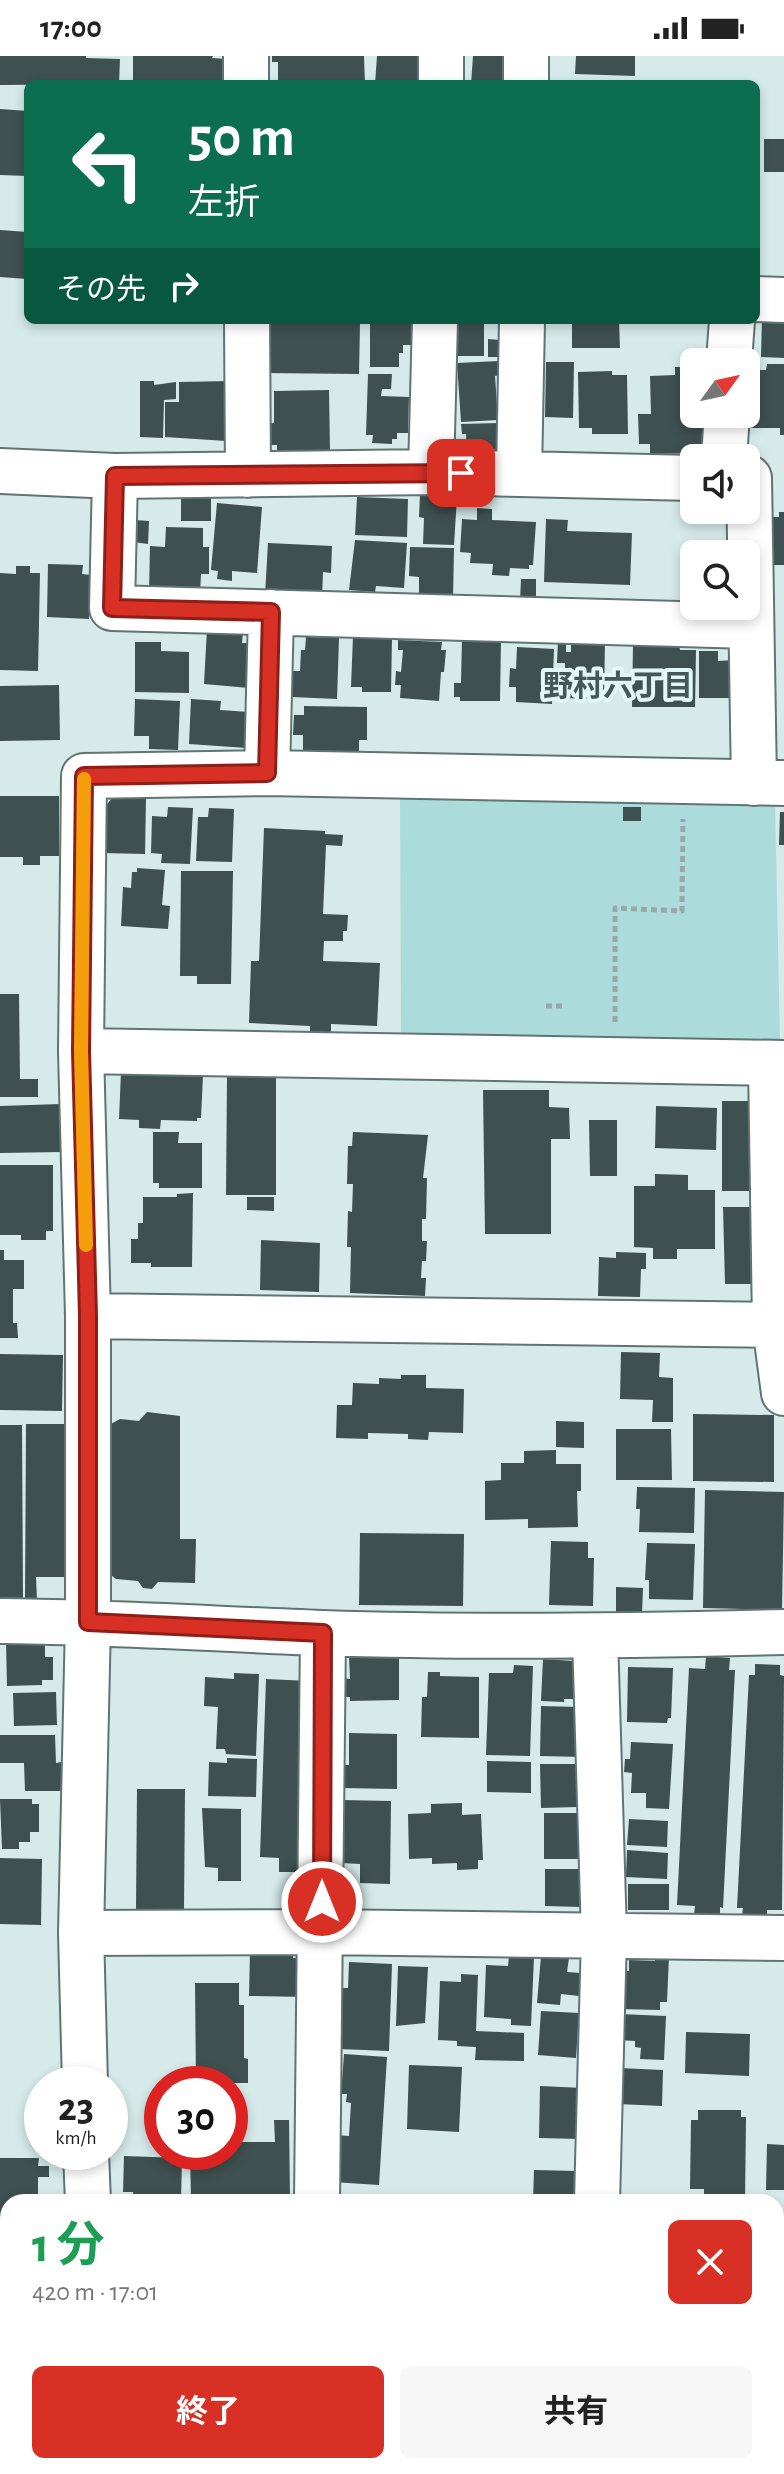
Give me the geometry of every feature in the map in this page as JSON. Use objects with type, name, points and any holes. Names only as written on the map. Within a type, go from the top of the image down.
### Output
[{"type":"street","points":[[246,56],[246,80]]},
{"type":"street","points":[[441,56],[441,80]]},
{"type":"street","points":[[526,56],[526,80]]},
{"type":"street","points":[[760,299],[784,300]]},
{"type":"street","points":[[247,324],[248,475]]},
{"type":"street","points":[[431,472],[435,324]]},
{"type":"street","points":[[519,474],[522,324]]},
{"type":"street","points":[[730,348],[732,324]]},
{"type":"street","points":[[0,471],[115,476],[431,472],[680,478]]},
{"type":"street","points":[[115,476],[112,608],[751,626]]},
{"type":"street","points":[[85,2066],[81,1933],[88,1622],[88,1316],[81,1051],[84,776],[267,773],[769,783],[751,626],[751,524]]},
{"type":"street","points":[[267,773],[271,612]]},
{"type":"street","points":[[81,1051],[778,1063],[780,1325],[784,1393]]},
{"type":"street","points":[[88,1316],[780,1325]]},
{"type":"street","points":[[0,1621],[323,1633],[595,1636],[784,1632]]},
{"type":"street","points":[[317,2194],[323,1633]]},
{"type":"street","points":[[595,1636],[604,1935],[597,2194]]},
{"type":"street","points":[[81,1933],[322,1932],[784,1938]]},
{"type":"street","points":[[87,2170],[88,2194]]},
{"type":"path","points":[[615,1060],[615,908],[682,911],[683,782]]},
{"type":"path","points":[[546,1006],[562,1006]]},
{"type":"shaded area","points":[[400,799],[775,804],[780,1042],[401,1038]]},
{"type":"building","points":[[0,56],[120,59],[119,80],[24,80],[24,85],[0,85]]},
{"type":"building","points":[[133,56],[213,56],[226,59],[225,80],[133,80]]},
{"type":"building","points":[[272,56],[364,56],[365,80],[278,80],[278,62],[272,62]]},
{"type":"building","points":[[377,56],[422,56],[420,80],[375,80]]},
{"type":"building","points":[[473,56],[505,56],[503,80],[471,80]]},
{"type":"building","points":[[576,56],[635,56],[635,76],[575,74]]},
{"type":"building","points":[[0,109],[24,111],[24,176],[0,175]]},
{"type":"building","points":[[764,139],[784,139],[784,172],[764,172]]},
{"type":"building","points":[[0,230],[24,232],[24,279],[0,277]]},
{"type":"building","points":[[762,315],[784,316],[784,358],[761,357]]},
{"type":"building","points":[[263,324],[360,324],[359,374],[263,373]]},
{"type":"building","points":[[370,324],[413,324],[414,345],[403,345],[403,353],[399,353],[399,367],[370,367]]},
{"type":"building","points":[[456,324],[484,324],[484,356],[455,356]]},
{"type":"building","points":[[572,324],[619,324],[620,348],[572,348]]},
{"type":"building","points":[[488,339],[500,340],[499,357],[488,357]]},
{"type":"building","points":[[499,361],[500,375],[495,376],[498,420],[461,422],[457,363]]},
{"type":"building","points":[[546,362],[574,362],[573,418],[545,417]]},
{"type":"building","points":[[767,364],[784,364],[784,435],[780,435],[780,428],[760,428],[760,370],[766,370]]},
{"type":"building","points":[[675,367],[680,367],[680,428],[709,428],[708,444],[680,444],[680,453],[650,454],[650,444],[639,444],[638,414],[651,414],[650,376],[675,375]]},
{"type":"building","points":[[612,371],[612,375],[627,375],[628,434],[592,434],[592,428],[579,428],[578,372]]},
{"type":"building","points":[[368,374],[392,374],[391,389],[382,389],[381,396],[409,397],[408,433],[397,433],[397,439],[392,439],[392,444],[372,443],[373,435],[366,435]]},
{"type":"building","points":[[140,381],[154,381],[154,385],[176,382],[176,399],[164,400],[163,438],[140,437]]},
{"type":"building","points":[[231,381],[226,441],[165,437],[165,402],[179,402],[179,382]]},
{"type":"building","points":[[329,390],[330,453],[277,454],[277,445],[263,445],[262,424],[274,423],[274,391]]},
{"type":"building","points":[[499,423],[500,450],[467,452],[466,434],[462,434],[461,424]]},
{"type":"building","points":[[181,494],[211,495],[211,521],[181,521]]},
{"type":"building","points":[[420,495],[457,497],[454,545],[423,544],[424,518],[419,517]]},
{"type":"building","points":[[357,497],[408,499],[407,537],[355,535]]},
{"type":"building","points":[[217,503],[262,507],[257,573],[232,571],[232,581],[217,579],[218,571],[211,570]]},
{"type":"building","points":[[477,508],[492,509],[492,520],[536,522],[533,565],[529,565],[529,569],[510,568],[509,576],[492,575],[493,564],[470,563],[471,553],[460,552],[462,519],[477,520]]},
{"type":"building","points":[[779,512],[784,512],[784,565],[772,565],[772,517],[779,517]]},
{"type":"building","points":[[546,519],[568,520],[567,531],[632,533],[630,585],[544,582]]},
{"type":"building","points":[[135,520],[149,521],[148,544],[133,542]]},
{"type":"building","points":[[166,527],[203,528],[203,547],[209,547],[209,574],[201,574],[200,595],[149,593],[150,546],[165,547]]},
{"type":"building","points":[[355,540],[407,543],[404,588],[376,586],[375,592],[349,590]]},
{"type":"building","points":[[268,543],[332,546],[331,573],[323,572],[322,598],[265,595]]},
{"type":"building","points":[[410,547],[454,548],[453,600],[419,599],[419,577],[409,576]]},
{"type":"building","points":[[48,564],[83,565],[82,574],[91,575],[89,619],[47,617]]},
{"type":"building","points":[[16,566],[30,566],[30,573],[40,573],[38,671],[0,670],[0,573],[16,574]]},
{"type":"building","points":[[521,579],[536,579],[536,601],[520,601]]},
{"type":"building","points":[[207,629],[243,632],[242,643],[252,643],[249,688],[204,684]]},
{"type":"building","points":[[353,636],[392,637],[391,692],[362,692],[362,687],[351,687]]},
{"type":"building","points":[[306,637],[339,638],[337,699],[292,697],[293,671],[300,671],[301,650],[305,650]]},
{"type":"building","points":[[462,638],[501,639],[500,701],[460,701],[460,697],[454,697],[454,683],[461,683]]},
{"type":"building","points":[[398,640],[442,642],[441,650],[446,650],[439,701],[400,698],[401,685],[395,685],[396,671],[401,672],[403,650],[398,650]]},
{"type":"building","points":[[558,640],[566,640],[566,652],[571,652],[571,640],[605,640],[604,699],[557,698],[558,679],[565,679],[565,663],[557,663]]},
{"type":"building","points":[[135,642],[161,642],[161,651],[189,652],[189,693],[135,692]]},
{"type":"building","points":[[633,644],[679,645],[680,650],[696,650],[695,707],[632,707]]},
{"type":"building","points":[[517,647],[554,649],[552,704],[516,702],[516,687],[509,687],[510,668],[516,669]]},
{"type":"building","points":[[699,651],[718,651],[718,661],[734,660],[733,698],[699,698]]},
{"type":"building","points":[[59,685],[60,740],[0,741],[0,686]]},
{"type":"building","points":[[135,699],[180,701],[178,750],[149,749],[149,736],[134,736]]},
{"type":"building","points":[[191,699],[221,701],[220,710],[249,712],[247,748],[189,744]]},
{"type":"building","points":[[304,706],[367,707],[367,740],[359,740],[359,758],[303,757],[303,735],[293,735],[294,715],[304,715]]},
{"type":"building","points":[[0,796],[59,796],[59,856],[40,856],[40,865],[23,865],[23,857],[0,857]]},
{"type":"building","points":[[114,796],[146,797],[145,854],[101,853],[102,810]]},
{"type":"building","points":[[168,807],[193,808],[190,864],[161,863],[162,854],[151,853],[152,816],[167,817]]},
{"type":"building","points":[[623,807],[641,807],[641,821],[623,821]]},
{"type":"building","points":[[209,808],[234,809],[232,862],[196,861],[198,817],[208,817]]},
{"type":"building","points":[[780,812],[784,812],[784,845],[779,845]]},
{"type":"building","points":[[264,828],[343,835],[342,846],[326,845],[323,914],[348,915],[347,931],[343,931],[343,941],[324,941],[323,961],[380,963],[377,1026],[331,1024],[331,1037],[310,1036],[310,1026],[249,1023],[251,961],[259,961]]},
{"type":"building","points":[[137,868],[165,870],[162,905],[170,906],[168,929],[121,926],[123,887],[131,888],[132,872],[137,872]]},
{"type":"building","points":[[181,871],[233,871],[231,984],[197,984],[197,976],[180,976]]},
{"type":"building","points":[[0,994],[19,994],[20,1079],[38,1079],[38,1097],[0,1097]]},
{"type":"building","points":[[121,1072],[203,1075],[201,1118],[197,1121],[161,1120],[160,1129],[139,1128],[139,1120],[119,1119]]},
{"type":"building","points":[[227,1077],[276,1077],[276,1195],[226,1195]]},
{"type":"building","points":[[483,1090],[549,1090],[549,1107],[569,1108],[570,1139],[551,1139],[551,1234],[485,1234]]},
{"type":"building","points":[[722,1101],[756,1101],[757,1191],[722,1191]]},
{"type":"building","points":[[61,1104],[62,1152],[0,1153],[0,1106]]},
{"type":"building","points":[[656,1106],[717,1108],[716,1150],[655,1148]]},
{"type":"building","points":[[589,1120],[617,1120],[617,1176],[590,1176]]},
{"type":"building","points":[[153,1132],[179,1132],[178,1143],[202,1143],[202,1188],[159,1188],[159,1183],[153,1183]]},
{"type":"building","points":[[353,1132],[428,1135],[423,1178],[427,1178],[426,1219],[422,1219],[422,1241],[427,1241],[421,1278],[426,1278],[425,1296],[350,1293],[351,1247],[347,1247],[348,1211],[352,1212],[353,1184],[347,1184],[348,1146],[352,1146]]},
{"type":"building","points":[[0,1165],[53,1165],[53,1231],[46,1231],[46,1240],[21,1240],[21,1235],[0,1235]]},
{"type":"building","points":[[655,1174],[688,1175],[688,1190],[715,1190],[715,1249],[677,1249],[677,1259],[653,1259],[653,1248],[634,1247],[634,1186],[655,1186]]},
{"type":"building","points":[[193,1193],[192,1267],[151,1267],[151,1263],[131,1263],[131,1239],[138,1239],[138,1223],[143,1223],[143,1197],[177,1197],[177,1194]]},
{"type":"building","points":[[247,1197],[274,1197],[274,1211],[247,1210]]},
{"type":"building","points":[[723,1207],[760,1207],[761,1284],[725,1284]]},
{"type":"building","points":[[261,1240],[320,1243],[319,1292],[260,1290]]},
{"type":"building","points":[[0,1250],[4,1250],[4,1260],[24,1260],[24,1289],[13,1289],[13,1323],[17,1323],[18,1338],[0,1338]]},
{"type":"building","points":[[616,1252],[646,1253],[646,1269],[641,1269],[640,1297],[598,1296],[599,1257],[616,1258]]},
{"type":"building","points":[[621,1352],[660,1353],[659,1377],[673,1378],[673,1422],[652,1422],[653,1400],[620,1399]]},
{"type":"building","points":[[0,1354],[63,1355],[62,1411],[0,1410]]},
{"type":"building","points":[[401,1375],[426,1375],[426,1388],[464,1389],[463,1433],[429,1432],[428,1440],[408,1439],[408,1434],[368,1433],[368,1439],[336,1438],[337,1405],[352,1405],[353,1383],[379,1384],[379,1378],[401,1379]]},
{"type":"building","points":[[147,1412],[180,1416],[180,1539],[196,1539],[195,1583],[158,1582],[152,1589],[143,1588],[138,1581],[116,1579],[108,1573],[111,1547],[106,1537],[112,1514],[106,1504],[112,1484],[106,1475],[112,1451],[106,1441],[109,1425],[120,1419],[139,1421]]},
{"type":"building","points":[[693,1414],[774,1415],[774,1482],[693,1481]]},
{"type":"building","points":[[556,1421],[584,1422],[584,1448],[556,1447]]},
{"type":"building","points":[[26,1424],[65,1424],[64,1577],[36,1577],[37,1601],[25,1601]]},
{"type":"building","points":[[0,1425],[22,1425],[23,1599],[0,1600]]},
{"type":"building","points":[[616,1429],[671,1429],[672,1480],[616,1480]]},
{"type":"building","points":[[556,1450],[556,1464],[581,1464],[581,1491],[577,1491],[578,1527],[528,1528],[528,1519],[485,1520],[485,1481],[501,1480],[501,1463],[524,1463],[524,1451]]},
{"type":"building","points":[[637,1487],[695,1488],[694,1533],[639,1532]]},
{"type":"building","points":[[705,1490],[784,1492],[782,1610],[703,1608]]},
{"type":"building","points":[[360,1533],[464,1534],[463,1606],[359,1605]]},
{"type":"building","points":[[551,1541],[588,1542],[588,1558],[594,1558],[593,1606],[549,1605]]},
{"type":"building","points":[[647,1543],[695,1544],[693,1600],[649,1599],[649,1580],[645,1580]]},
{"type":"building","points":[[616,1587],[643,1588],[642,1613],[616,1612]]},
{"type":"building","points":[[45,1640],[45,1657],[53,1657],[53,1680],[42,1680],[42,1685],[7,1686],[6,1641]]},
{"type":"building","points":[[399,1646],[399,1700],[350,1701],[350,1697],[342,1697],[342,1678],[350,1679],[349,1656]]},
{"type":"building","points":[[706,1656],[730,1658],[729,1670],[735,1670],[723,1908],[720,1907],[720,1916],[694,1915],[695,1906],[677,1905],[689,1668],[705,1669]]},
{"type":"building","points":[[543,1659],[574,1661],[578,1699],[541,1701]]},
{"type":"building","points":[[755,1664],[780,1665],[780,1675],[784,1676],[782,1910],[767,1910],[767,1918],[742,1916],[743,1908],[737,1908],[749,1675],[755,1675]]},
{"type":"building","points":[[514,1665],[533,1666],[530,1756],[486,1755],[489,1673],[513,1673]]},
{"type":"building","points":[[628,1667],[673,1668],[671,1718],[667,1723],[627,1722]]},
{"type":"building","points":[[428,1672],[440,1672],[440,1676],[479,1677],[479,1738],[421,1737],[422,1697],[427,1697]]},
{"type":"building","points":[[234,1673],[259,1674],[256,1756],[226,1754],[225,1749],[216,1749],[218,1707],[204,1706],[205,1677],[234,1679]]},
{"type":"building","points":[[266,1679],[309,1681],[303,1872],[279,1872],[279,1858],[260,1857]]},
{"type":"building","points":[[56,1692],[57,1725],[14,1726],[13,1693]]},
{"type":"building","points":[[541,1706],[579,1707],[584,1757],[540,1756]]},
{"type":"building","points":[[349,1733],[397,1734],[397,1789],[342,1788],[342,1765],[349,1765]]},
{"type":"building","points":[[0,1735],[55,1735],[56,1763],[61,1762],[61,1791],[25,1791],[24,1763],[0,1763]]},
{"type":"building","points":[[631,1742],[673,1744],[669,1809],[646,1808],[646,1793],[631,1793],[632,1773],[624,1772],[625,1759],[630,1759]]},
{"type":"building","points":[[227,1758],[257,1759],[256,1797],[208,1796],[209,1762],[227,1763]]},
{"type":"building","points":[[487,1761],[531,1762],[531,1793],[487,1792]]},
{"type":"building","points":[[540,1764],[577,1764],[577,1785],[581,1785],[582,1797],[577,1798],[577,1807],[541,1808]]},
{"type":"building","points":[[137,1789],[185,1789],[184,1909],[136,1909]]},
{"type":"building","points":[[0,1799],[32,1799],[32,1804],[39,1804],[39,1832],[30,1832],[30,1842],[19,1842],[19,1849],[2,1849]]},
{"type":"building","points":[[342,1800],[391,1801],[390,1884],[360,1883],[360,1864],[341,1863]]},
{"type":"building","points":[[462,1803],[462,1815],[481,1814],[483,1860],[478,1860],[478,1869],[457,1870],[457,1863],[432,1864],[432,1858],[409,1859],[408,1814],[431,1813],[431,1804]]},
{"type":"building","points":[[202,1808],[241,1809],[241,1881],[218,1881],[218,1868],[205,1867]]},
{"type":"building","points":[[544,1813],[584,1813],[584,1831],[578,1830],[578,1840],[583,1840],[583,1859],[544,1859]]},
{"type":"building","points":[[629,1819],[668,1821],[667,1847],[627,1845]]},
{"type":"building","points":[[627,1850],[668,1853],[667,1879],[626,1877]]},
{"type":"building","points":[[0,1858],[42,1859],[41,1925],[0,1924]]},
{"type":"building","points":[[545,1869],[582,1869],[582,1907],[545,1906]]},
{"type":"building","points":[[628,1884],[669,1884],[669,1910],[628,1910]]},
{"type":"building","points":[[250,1950],[293,1951],[293,1958],[301,1958],[307,1997],[249,1996]]},
{"type":"building","points":[[655,1955],[669,1956],[667,2002],[660,2002],[660,2010],[619,2009],[620,1970],[629,1971],[629,1960],[655,1961]]},
{"type":"building","points":[[509,1956],[534,1957],[531,2026],[511,2025],[511,2019],[484,2017],[486,1965],[508,1966]]},
{"type":"building","points":[[541,1956],[569,1958],[567,1972],[581,1973],[579,1996],[561,1994],[560,2005],[537,2003]]},
{"type":"building","points":[[349,1962],[392,1964],[389,2051],[339,2049],[341,1988],[348,1988]]},
{"type":"building","points":[[398,1966],[428,1967],[425,2023],[396,2026]]},
{"type":"building","points":[[461,1974],[478,1975],[476,2031],[524,2033],[524,2061],[475,2060],[476,2047],[457,2046],[457,2041],[438,2040],[440,1981],[461,1982]]},
{"type":"building","points":[[195,1983],[239,1983],[239,2005],[244,2005],[244,2058],[248,2059],[248,2066],[196,2066]]},
{"type":"building","points":[[541,2011],[579,2013],[576,2058],[538,2055]]},
{"type":"building","points":[[619,2014],[666,2016],[664,2060],[640,2059],[641,2048],[635,2047],[635,2041],[618,2040]]},
{"type":"building","points":[[686,2032],[750,2034],[749,2076],[685,2073]]},
{"type":"building","points":[[344,2054],[387,2057],[379,2185],[332,2182],[335,2135],[349,2136],[351,2103],[346,2102],[347,2094],[341,2094]]},
{"type":"building","points":[[409,2065],[462,2067],[459,2132],[407,2129]]},
{"type":"building","points":[[619,2068],[663,2070],[662,2106],[618,2104]]},
{"type":"building","points":[[540,2086],[583,2088],[581,2139],[539,2138]]},
{"type":"building","points":[[698,2110],[741,2110],[741,2117],[746,2117],[745,2194],[704,2194],[704,2189],[690,2189],[691,2120],[698,2120]]},
{"type":"building","points":[[274,2120],[289,2120],[290,2194],[191,2194],[190,2170],[248,2170],[248,2142],[275,2142]]},
{"type":"building","points":[[767,2144],[784,2145],[784,2190],[766,2190]]},
{"type":"building","points":[[128,2156],[144,2157],[144,2170],[182,2170],[181,2194],[123,2192],[124,2170],[128,2170]]},
{"type":"building","points":[[0,2158],[24,2158],[24,2170],[49,2170],[49,2177],[38,2177],[38,2194],[0,2194]]},
{"type":"building","points":[[534,2170],[576,2171],[575,2194],[533,2194]]},
{"type":"slow traffic","points":[[84,779],[81,1051],[86,1245]]},
{"type":"district","name":"野村六丁目","points":[[618,686]]},
{"type":"route","points":[[322,1902],[323,1633],[88,1622],[88,1316],[81,1051],[84,776],[267,773],[271,612],[112,608],[115,476],[461,473]]}]
